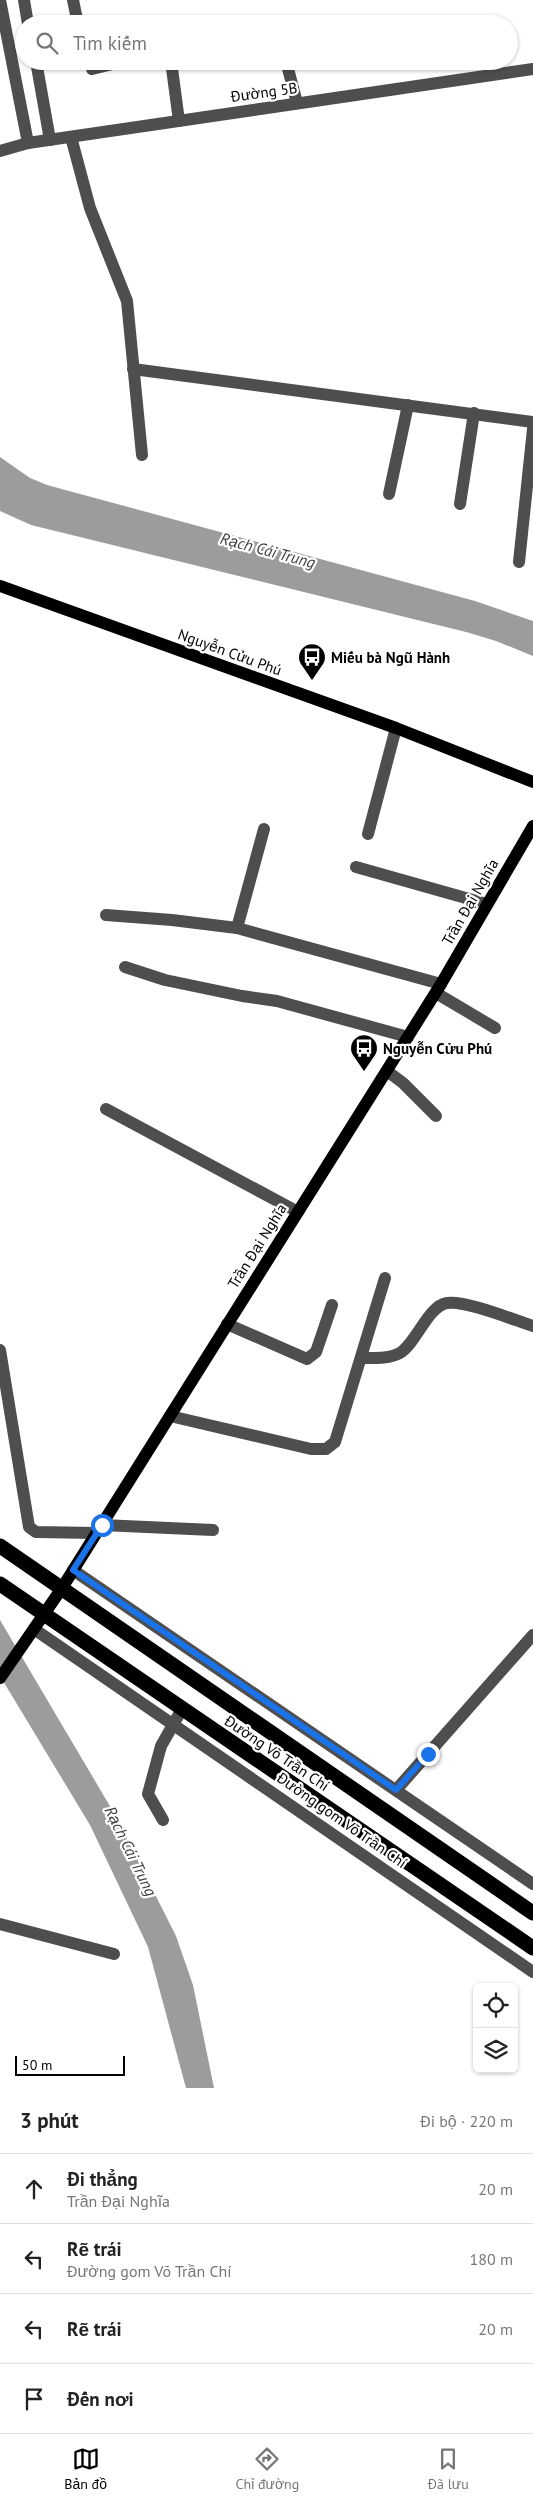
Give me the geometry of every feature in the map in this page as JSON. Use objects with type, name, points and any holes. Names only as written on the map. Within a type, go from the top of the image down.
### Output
[{"type":"highway","name":"Đường Võ Trần Chí","points":[[0,1546],[533,1913]]},
{"type":"highway","name":"Đường Võ Trần Chí","points":[[1,1585],[533,1948]]},
{"type":"main road","name":"Nguyễn Cửu Phú","points":[[0,586],[396,728],[533,782]]},
{"type":"main road","points":[[519,777],[533,775]]},
{"type":"main road","name":"Trần Đại Nghĩa","points":[[0,1678],[62,1588],[439,988],[533,826]]},
{"type":"street","points":[[24,0],[26,15]]},
{"type":"street","points":[[73,0],[76,15]]},
{"type":"street","points":[[0,1],[28,143]]},
{"type":"street","name":"Đường 5B","points":[[0,151],[28,143],[533,69]]},
{"type":"street","points":[[38,70],[50,140]]},
{"type":"street","points":[[173,70],[179,121]]},
{"type":"street","points":[[288,70],[297,104]]},
{"type":"street","points":[[71,137],[90,208],[127,301],[142,455]]},
{"type":"street","points":[[133,370],[533,422]]},
{"type":"street","points":[[390,494],[408,405]]},
{"type":"street","points":[[460,504],[474,413]]},
{"type":"street","points":[[519,562],[533,429]]},
{"type":"street","points":[[368,834],[396,728]]},
{"type":"street","points":[[237,928],[264,829]]},
{"type":"street","points":[[356,867],[487,904]]},
{"type":"street","points":[[106,915],[172,920],[237,928],[439,988],[495,1028]]},
{"type":"street","points":[[125,967],[166,980],[242,996],[277,1001],[408,1037]]},
{"type":"street","points":[[387,1071],[403,1083],[436,1116]]},
{"type":"street","points":[[106,1109],[298,1212]]},
{"type":"street","points":[[170,1416],[311,1449],[326,1449],[335,1442],[385,1278]]},
{"type":"street","points":[[362,1358],[385,1358],[400,1353],[411,1343],[438,1306],[448,1303],[462,1304],[533,1326]]},
{"type":"street","points":[[228,1324],[307,1359],[316,1352],[332,1305]]},
{"type":"street","points":[[0,1350],[29,1527],[36,1532],[99,1529],[213,1530]]},
{"type":"street","points":[[73,1570],[533,1884]]},
{"type":"street","name":"Đường gom Võ Trần Chí","points":[[31,1633],[174,1724],[533,1972]]},
{"type":"street","points":[[396,1790],[533,1635]]},
{"type":"street","points":[[163,1820],[148,1794],[161,1746],[182,1709]]},
{"type":"street","points":[[0,1924],[114,1954]]},
{"type":"water","name":"Rạch Cái Trung","points":[[0,457],[30,478],[47,485],[475,601],[533,621],[533,656],[496,641],[466,632],[31,525],[0,511]]},
{"type":"water","name":"Rạch Cái Trung","points":[[0,1620],[114,1813],[176,1936],[193,1985],[214,2088],[186,2088],[148,1947],[90,1825],[0,1676]]},
{"type":"place","name":"Miếu bà Ngũ Hành","points":[[312,681]]},
{"type":"place","name":"Nguyễn Cửu Phú","points":[[364,1072]]},
{"type":"route","points":[[102,1525],[73,1570],[396,1790],[428,1754]]}]
